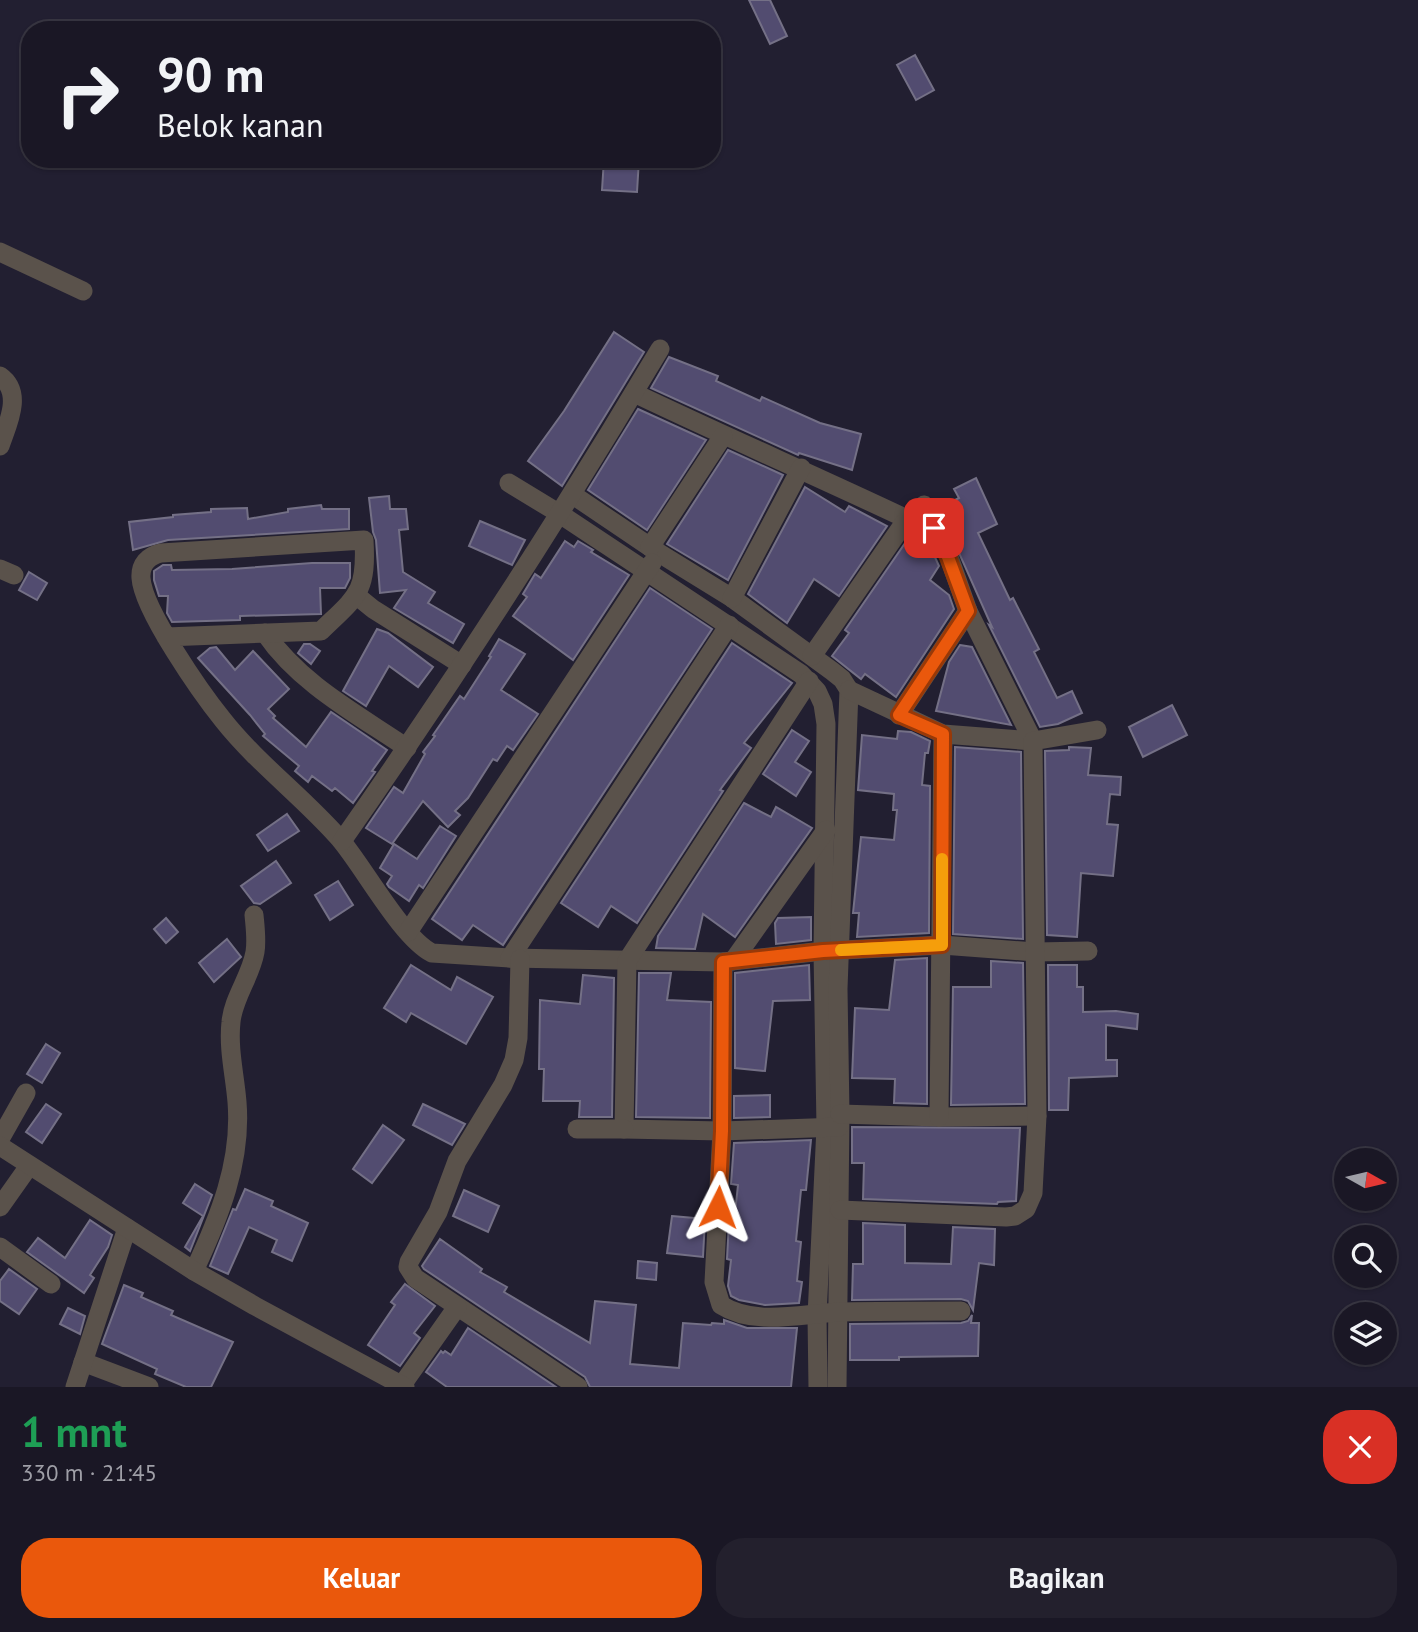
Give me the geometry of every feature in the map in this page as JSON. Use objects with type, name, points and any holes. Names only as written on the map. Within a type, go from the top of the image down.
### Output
[{"type":"street","points":[[3,260],[83,291]]},
{"type":"street","points":[[342,841],[407,748],[573,495],[660,349]]},
{"type":"street","points":[[0,376],[10,391],[14,405],[0,446]]},
{"type":"street","points":[[634,393],[907,519]]},
{"type":"street","points":[[408,932],[646,573],[655,550],[723,436]]},
{"type":"street","points":[[732,598],[801,468]]},
{"type":"street","points":[[509,483],[774,654],[809,681],[823,704],[826,724],[826,830],[832,951],[838,989],[835,1123],[817,1315],[818,1387]]},
{"type":"street","points":[[573,495],[732,598],[842,679],[849,690],[899,715],[943,734],[1033,741],[1097,730]]},
{"type":"street","points":[[812,656],[907,519],[925,505],[968,611],[1033,741],[1037,1116],[1033,1193],[1026,1209],[1015,1216],[840,1210]]},
{"type":"street","points":[[166,637],[321,631],[357,596],[365,572],[364,540],[162,552],[149,556],[142,569],[141,581],[166,637],[224,721],[342,841],[408,932],[421,947],[432,953],[515,959],[728,961],[832,951],[942,945],[1035,952],[1088,950]]},
{"type":"street","points":[[357,596],[462,665]]},
{"type":"street","points":[[899,715],[968,611]]},
{"type":"street","points":[[578,1387],[415,1278],[410,1272],[409,1262],[438,1212],[457,1161],[503,1085],[514,1060],[518,1038],[515,959],[729,625]]},
{"type":"street","points":[[265,633],[275,649],[310,682],[407,748]]},
{"type":"street","points":[[624,1129],[627,961],[809,681]]},
{"type":"street","points":[[832,951],[849,690]]},
{"type":"street","points":[[939,1116],[943,734]]},
{"type":"street","points":[[826,830],[728,961],[714,1282],[720,1306],[751,1316],[961,1311]]},
{"type":"street","points":[[194,1271],[221,1208],[236,1148],[237,1102],[232,1067],[231,1021],[255,952],[254,915]]},
{"type":"street","points":[[0,1139],[26,1093]]},
{"type":"street","points":[[576,1129],[722,1131],[939,1116],[1037,1116]]},
{"type":"street","points":[[835,1123],[840,1210],[837,1387]]},
{"type":"street","points":[[0,1146],[194,1271],[403,1386],[457,1307]]},
{"type":"street","points":[[0,1207],[29,1166]]},
{"type":"street","points":[[75,1387],[127,1228]]},
{"type":"street","points":[[0,1247],[51,1284]]},
{"type":"street","points":[[83,1362],[149,1387]]},
{"type":"building","points":[[749,0],[770,0],[787,36],[770,44]]},
{"type":"building","points":[[915,55],[934,90],[916,100],[897,65]]},
{"type":"building","points":[[603,168],[638,168],[637,192],[602,190]]},
{"type":"building","points":[[614,332],[644,352],[562,486],[528,461],[564,411]]},
{"type":"building","points":[[669,357],[718,376],[716,381],[760,401],[762,397],[820,423],[861,434],[852,470],[799,453],[798,455],[651,388]]},
{"type":"building","points":[[638,409],[706,440],[647,530],[588,490]]},
{"type":"building","points":[[728,450],[783,475],[728,580],[667,544]]},
{"type":"building","points":[[976,478],[997,524],[978,533],[1010,600],[1013,598],[1039,649],[1034,652],[1057,698],[1072,691],[1082,713],[1058,724],[1040,727],[989,625],[992,627],[939,508],[959,498],[954,489]]},
{"type":"building","points":[[805,487],[845,512],[849,506],[887,526],[839,596],[814,579],[787,623],[748,594]]},
{"type":"building","points":[[389,496],[390,509],[406,509],[408,529],[399,530],[403,572],[435,592],[428,603],[464,624],[453,643],[394,608],[406,590],[380,593],[376,540],[369,498]]},
{"type":"building","points":[[321,505],[322,509],[349,509],[349,529],[168,540],[133,550],[129,522],[211,512],[211,509],[247,508],[248,519],[288,512],[288,509]]},
{"type":"building","points":[[480,521],[525,540],[512,565],[469,546]]},
{"type":"building","points":[[910,536],[934,555],[939,566],[930,580],[949,595],[954,609],[896,697],[865,674],[861,679],[832,656],[849,633],[845,630]]},
{"type":"building","points":[[565,541],[574,547],[578,541],[629,575],[573,660],[513,616],[527,597],[523,594],[535,574],[541,578]]},
{"type":"building","points":[[350,563],[350,578],[345,588],[320,588],[321,614],[240,616],[240,620],[172,622],[167,613],[168,596],[159,596],[154,580],[154,571],[163,565],[171,565],[172,570]]},
{"type":"building","points":[[29,572],[47,583],[37,600],[19,590]]},
{"type":"building","points":[[650,588],[712,629],[503,945],[473,925],[462,940],[432,919]]},
{"type":"building","points":[[377,629],[388,633],[433,667],[418,687],[389,666],[366,706],[343,691]]},
{"type":"building","points":[[499,639],[525,654],[501,690],[538,714],[513,750],[507,746],[497,761],[493,759],[468,798],[455,811],[460,815],[448,827],[423,801],[392,844],[366,828],[394,787],[403,793],[425,754],[423,752],[435,736],[433,735],[460,696],[464,699],[491,657],[489,656]]},
{"type":"building","points":[[732,643],[792,683],[744,743],[751,748],[720,790],[723,791],[637,923],[611,906],[598,927],[561,903]]},
{"type":"building","points":[[304,644],[310,644],[320,651],[311,664],[298,653]]},
{"type":"building","points":[[960,645],[972,647],[1011,725],[936,711],[949,662]]},
{"type":"building","points":[[216,647],[235,670],[253,651],[289,689],[268,709],[275,716],[273,718],[306,747],[331,712],[387,750],[353,803],[335,788],[332,791],[312,776],[308,782],[295,771],[299,766],[263,736],[265,734],[250,715],[198,658],[210,648]]},
{"type":"building","points":[[1172,705],[1187,735],[1143,757],[1129,727]]},
{"type":"building","points":[[792,730],[809,741],[795,762],[811,772],[796,796],[763,774]]},
{"type":"building","points":[[898,731],[911,732],[930,741],[928,753],[925,753],[922,785],[930,786],[929,933],[857,937],[859,913],[853,913],[861,837],[894,840],[897,810],[893,810],[894,794],[858,790],[862,735],[897,739]]},
{"type":"building","points":[[955,747],[1021,752],[1023,939],[953,934]]},
{"type":"building","points":[[1069,747],[1091,748],[1088,775],[1121,777],[1120,795],[1110,794],[1107,824],[1118,825],[1113,876],[1081,873],[1077,937],[1047,935],[1045,751],[1069,750]]},
{"type":"building","points":[[744,803],[771,817],[776,807],[812,828],[735,937],[703,914],[695,949],[656,948],[658,936]]},
{"type":"building","points":[[287,814],[299,831],[268,851],[257,835]]},
{"type":"building","points":[[440,826],[456,836],[423,888],[419,885],[409,901],[389,887],[387,884],[392,876],[380,868],[394,844],[417,859]]},
{"type":"building","points":[[276,861],[291,883],[260,904],[254,903],[241,886]]},
{"type":"building","points":[[338,881],[353,905],[330,920],[315,895]]},
{"type":"building","points":[[811,917],[811,940],[776,944],[775,923],[778,918]]},
{"type":"building","points":[[166,918],[178,932],[166,943],[154,929]]},
{"type":"building","points":[[227,939],[241,957],[214,982],[199,963]]},
{"type":"building","points":[[927,958],[927,1104],[894,1103],[895,1079],[852,1078],[855,1008],[889,1010],[895,960]]},
{"type":"building","points":[[991,961],[1023,963],[1025,1104],[951,1105],[953,987],[991,987]]},
{"type":"building","points":[[411,965],[451,990],[457,977],[493,997],[466,1044],[411,1013],[406,1022],[384,1008]]},
{"type":"building","points":[[809,965],[810,1000],[773,1001],[765,1071],[735,1068],[735,973]]},
{"type":"building","points":[[1048,965],[1077,965],[1077,987],[1083,987],[1083,1012],[1116,1011],[1138,1014],[1137,1029],[1106,1025],[1106,1060],[1117,1060],[1117,1076],[1069,1078],[1068,1110],[1049,1110]]},
{"type":"building","points":[[639,973],[671,973],[667,1000],[711,1002],[710,1118],[636,1117]]},
{"type":"building","points":[[583,975],[614,978],[612,1117],[579,1117],[580,1101],[543,1101],[544,1069],[539,1069],[540,1000],[580,1004]]},
{"type":"building","points":[[46,1044],[60,1053],[42,1083],[27,1074]]},
{"type":"building","points":[[770,1095],[770,1117],[734,1118],[734,1096]]},
{"type":"building","points":[[46,1104],[61,1114],[42,1143],[26,1132]]},
{"type":"building","points":[[423,1104],[465,1124],[452,1145],[413,1125]]},
{"type":"building","points":[[383,1125],[404,1140],[372,1183],[353,1169]]},
{"type":"building","points":[[852,1127],[1020,1128],[1016,1201],[997,1204],[863,1199],[864,1163],[852,1163]]},
{"type":"building","points":[[811,1140],[806,1190],[801,1190],[796,1241],[801,1242],[797,1281],[802,1282],[799,1303],[765,1305],[739,1300],[731,1296],[728,1286],[731,1260],[727,1259],[729,1222],[734,1222],[738,1185],[731,1184],[734,1143]]},
{"type":"building","points":[[195,1184],[212,1195],[190,1251],[185,1247],[203,1216],[183,1203]]},
{"type":"building","points":[[245,1189],[273,1201],[271,1206],[308,1223],[292,1261],[272,1252],[277,1240],[249,1227],[228,1274],[210,1266],[233,1209],[236,1210]]},
{"type":"building","points":[[464,1190],[499,1206],[488,1232],[453,1216]]},
{"type":"building","points":[[672,1216],[705,1219],[703,1257],[667,1253]]},
{"type":"building","points":[[90,1220],[112,1235],[108,1247],[90,1275],[94,1278],[84,1293],[27,1252],[38,1238],[65,1258]]},
{"type":"building","points":[[863,1223],[905,1225],[905,1263],[951,1264],[953,1227],[995,1229],[994,1265],[979,1263],[973,1310],[968,1301],[961,1299],[852,1300],[853,1264],[863,1264]]},
{"type":"building","points":[[440,1239],[482,1269],[480,1272],[507,1287],[504,1292],[590,1343],[595,1301],[636,1305],[630,1364],[679,1368],[683,1323],[711,1325],[724,1324],[724,1320],[747,1328],[797,1328],[791,1387],[590,1387],[585,1377],[424,1269],[422,1266]]},
{"type":"building","points":[[638,1261],[657,1263],[656,1280],[637,1278]]},
{"type":"building","points":[[9,1269],[37,1289],[19,1314],[0,1301],[0,1281]]},
{"type":"building","points":[[405,1284],[435,1306],[414,1333],[420,1338],[400,1366],[368,1345],[395,1305],[391,1302]]},
{"type":"building","points":[[124,1285],[143,1293],[141,1297],[173,1311],[171,1315],[233,1342],[211,1387],[186,1387],[155,1374],[157,1369],[102,1344]]},
{"type":"building","points":[[68,1308],[85,1316],[80,1334],[60,1324]]},
{"type":"building","points":[[972,1315],[971,1323],[979,1323],[978,1356],[850,1360],[850,1324],[961,1323],[968,1321]]},
{"type":"building","points":[[468,1328],[556,1387],[447,1387],[426,1372],[441,1351],[451,1355]]},
{"type":"slow traffic","points":[[841,950],[942,945],[942,859]]},
{"type":"route","points":[[718,1207],[722,1131],[723,962],[823,951],[942,945],[943,734],[899,715],[968,611],[934,528]]}]
